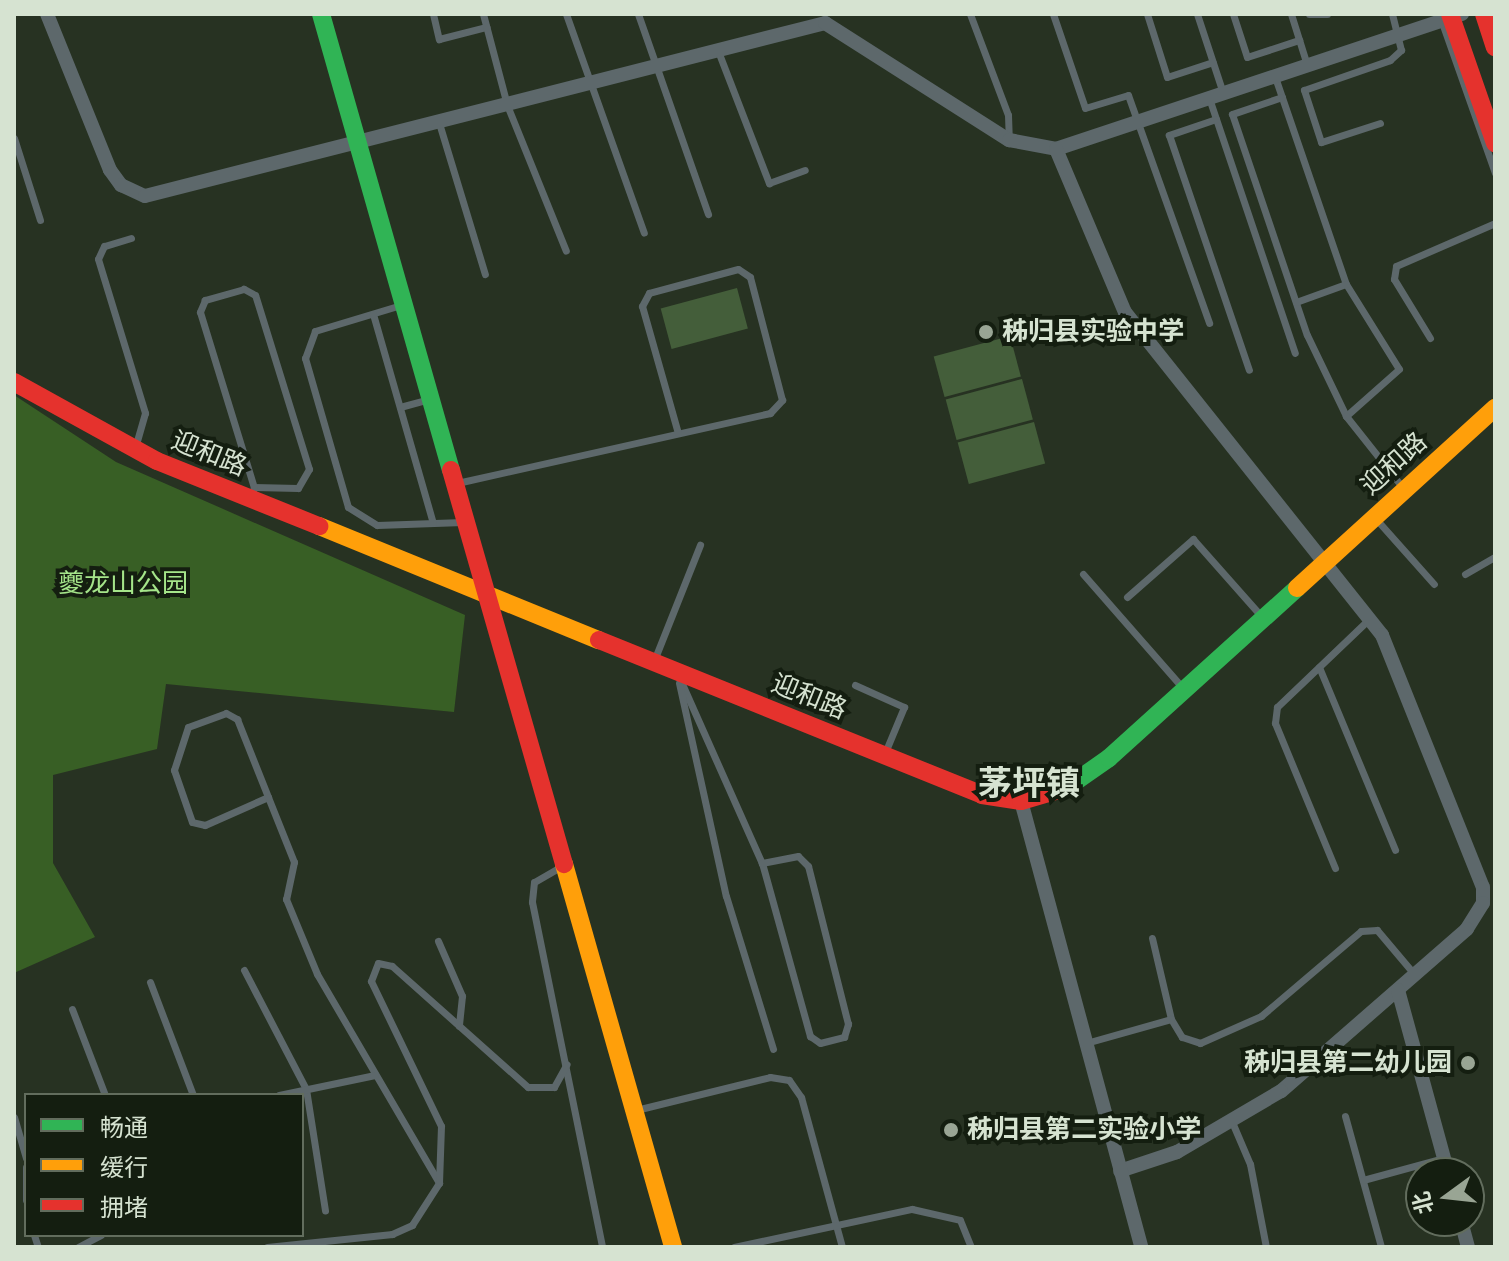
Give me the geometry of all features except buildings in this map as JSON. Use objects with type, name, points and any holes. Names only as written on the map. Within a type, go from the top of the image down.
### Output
[{"type":"street","points":[[47,14],[106,161],[128,190],[164,193],[718,51],[824,19],[1009,140],[1056,149],[1449,16],[1495,143]]},
{"type":"street","points":[[321,14],[673,1247]]},
{"type":"street","points":[[1484,14],[1495,47]]},
{"type":"street","points":[[1056,149],[1125,312],[1370,618],[1392,654],[1483,887],[1478,918],[1281,1091],[1232,1122],[1120,1171]]},
{"type":"street","name":"迎和路","points":[[14,382],[134,450],[252,493],[487,595],[982,795],[1021,801],[1085,777],[1495,408]]},
{"type":"street","points":[[1021,801],[1141,1247]]},
{"type":"street","points":[[1398,990],[1444,1157]]},
{"type":"lane","points":[[433,14],[439,39],[486,27]]},
{"type":"lane","points":[[483,14],[507,105],[566,251]]},
{"type":"lane","points":[[566,14],[585,85],[644,233]]},
{"type":"lane","points":[[638,14],[652,68],[708,214]]},
{"type":"lane","points":[[970,14],[1008,115],[1009,140]]},
{"type":"lane","points":[[1053,14],[1085,108],[1128,95],[1209,323]]},
{"type":"lane","points":[[1147,14],[1167,77],[1213,62]]},
{"type":"lane","points":[[1197,14],[1213,62],[1216,119],[1295,353]]},
{"type":"lane","points":[[1233,14],[1247,57],[1299,40]]},
{"type":"lane","points":[[1291,14],[1307,65]]},
{"type":"lane","points":[[1309,14],[1327,14]]},
{"type":"lane","points":[[1380,123],[1321,142],[1304,90],[1390,60],[1401,50],[1392,14]]},
{"type":"lane","points":[[1449,16],[1495,173]]},
{"type":"lane","points":[[718,51],[769,183],[805,170]]},
{"type":"lane","points":[[1275,76],[1346,284],[1399,369],[1346,416]]},
{"type":"lane","points":[[1282,97],[1232,114],[1296,302],[1346,416],[1405,489]]},
{"type":"lane","points":[[1216,119],[1169,135],[1249,370]]},
{"type":"lane","points":[[439,123],[485,274]]},
{"type":"lane","points":[[14,138],[40,220]]},
{"type":"lane","points":[[1430,338],[1394,279],[1396,266],[1495,223]]},
{"type":"lane","points":[[131,238],[104,246],[98,259],[145,413],[134,450]]},
{"type":"lane","points":[[455,484],[770,413],[782,400],[750,277],[738,269],[649,293],[642,306],[678,433]]},
{"type":"lane","points":[[1296,302],[1346,284]]},
{"type":"lane","points":[[244,289],[255,295],[309,469],[298,488],[252,493],[200,312],[205,300],[244,289]]},
{"type":"lane","points":[[403,304],[315,331],[305,358],[348,507],[377,525],[466,522]]},
{"type":"lane","points":[[373,314],[433,523]]},
{"type":"lane","points":[[400,407],[431,399]]},
{"type":"lane","points":[[1374,517],[1434,584]]},
{"type":"lane","points":[[1127,597],[1193,539],[1263,618]]},
{"type":"lane","points":[[653,662],[700,545]]},
{"type":"lane","points":[[1465,574],[1495,557]]},
{"type":"lane","points":[[1083,574],[1184,690]]},
{"type":"lane","points":[[1335,868],[1275,723],[1277,707],[1370,618]]},
{"type":"lane","points":[[1319,667],[1395,850]]},
{"type":"lane","points":[[676,672],[762,863],[810,1036],[820,1043],[844,1037],[848,1024],[808,866],[798,856],[762,863]]},
{"type":"lane","points":[[676,672],[726,896],[773,1049]]},
{"type":"lane","points":[[855,685],[904,707],[884,756]]},
{"type":"lane","points":[[268,797],[205,825],[192,822],[174,770],[188,727],[226,713],[237,719],[294,862],[286,899],[323,986],[439,1183]]},
{"type":"lane","points":[[564,866],[534,882],[532,902],[605,1247]]},
{"type":"lane","points":[[1152,938],[1171,1019],[1182,1037],[1200,1043],[1261,1016],[1361,931],[1377,930],[1415,975]]},
{"type":"lane","points":[[438,941],[462,996],[459,1026]]},
{"type":"lane","points":[[267,1247],[392,1234],[412,1225],[439,1183],[441,1126],[433,1101],[371,970],[392,966],[533,1090],[554,1087],[567,1064]]},
{"type":"lane","points":[[244,970],[306,1089],[325,1211]]},
{"type":"lane","points":[[150,982],[192,1093]]},
{"type":"lane","points":[[72,1009],[104,1093]]},
{"type":"lane","points":[[1086,1043],[1171,1019]]},
{"type":"lane","points":[[288,1093],[375,1075]]},
{"type":"lane","points":[[634,1110],[770,1077],[789,1080],[801,1097],[842,1247]]},
{"type":"lane","points":[[1345,1116],[1381,1247]]},
{"type":"lane","points":[[14,1117],[24,1151]]},
{"type":"lane","points":[[1232,1122],[1250,1164],[1266,1247]]},
{"type":"lane","points":[[1363,1180],[1405,1169]]},
{"type":"lane","points":[[734,1247],[886,1210],[946,1213],[960,1220],[971,1247]]},
{"type":"lane","points":[[78,1247],[97,1237]]},
{"type":"green space","points":[[737,288],[748,329],[672,349],[661,308]]},
{"type":"green space","points":[[1010,336],[1021,377],[945,397],[934,356]]},
{"type":"green space","points":[[1022,379],[1033,420],[957,440],[946,399]]},
{"type":"green space","name":"夔龙山公园","points":[[14,395],[116,462],[465,615],[454,712],[166,684],[157,749],[53,775],[53,863],[95,937],[14,973]]},
{"type":"green space","points":[[1034,422],[1045,464],[969,484],[958,442]]},
{"type":"traffic: fast","points":[[321,14],[451,470]]},
{"type":"traffic: fast","points":[[1066,788],[1109,758],[1297,588]]},
{"type":"traffic: slow","points":[[1297,588],[1495,408]]},
{"type":"traffic: slow","points":[[319,526],[599,640]]},
{"type":"traffic: slow","points":[[564,864],[673,1247]]},
{"type":"traffic: jam","points":[[1450,14],[1495,143]]},
{"type":"traffic: jam","points":[[1484,14],[1495,47]]},
{"type":"traffic: jam","points":[[14,382],[157,461],[319,526]]},
{"type":"traffic: jam","points":[[451,470],[564,864]]},
{"type":"traffic: jam","points":[[599,640],[982,795],[1021,801],[1066,788]]},
{"type":"place","name":"秭归县实验中学","points":[[986,332]]},
{"type":"place","name":"秭归县第二幼儿园","points":[[1468,1063]]},
{"type":"place","name":"秭归县第二实验小学","points":[[951,1130]]},
{"type":"district","name":"茅坪镇","points":[[1029,784]]}]
